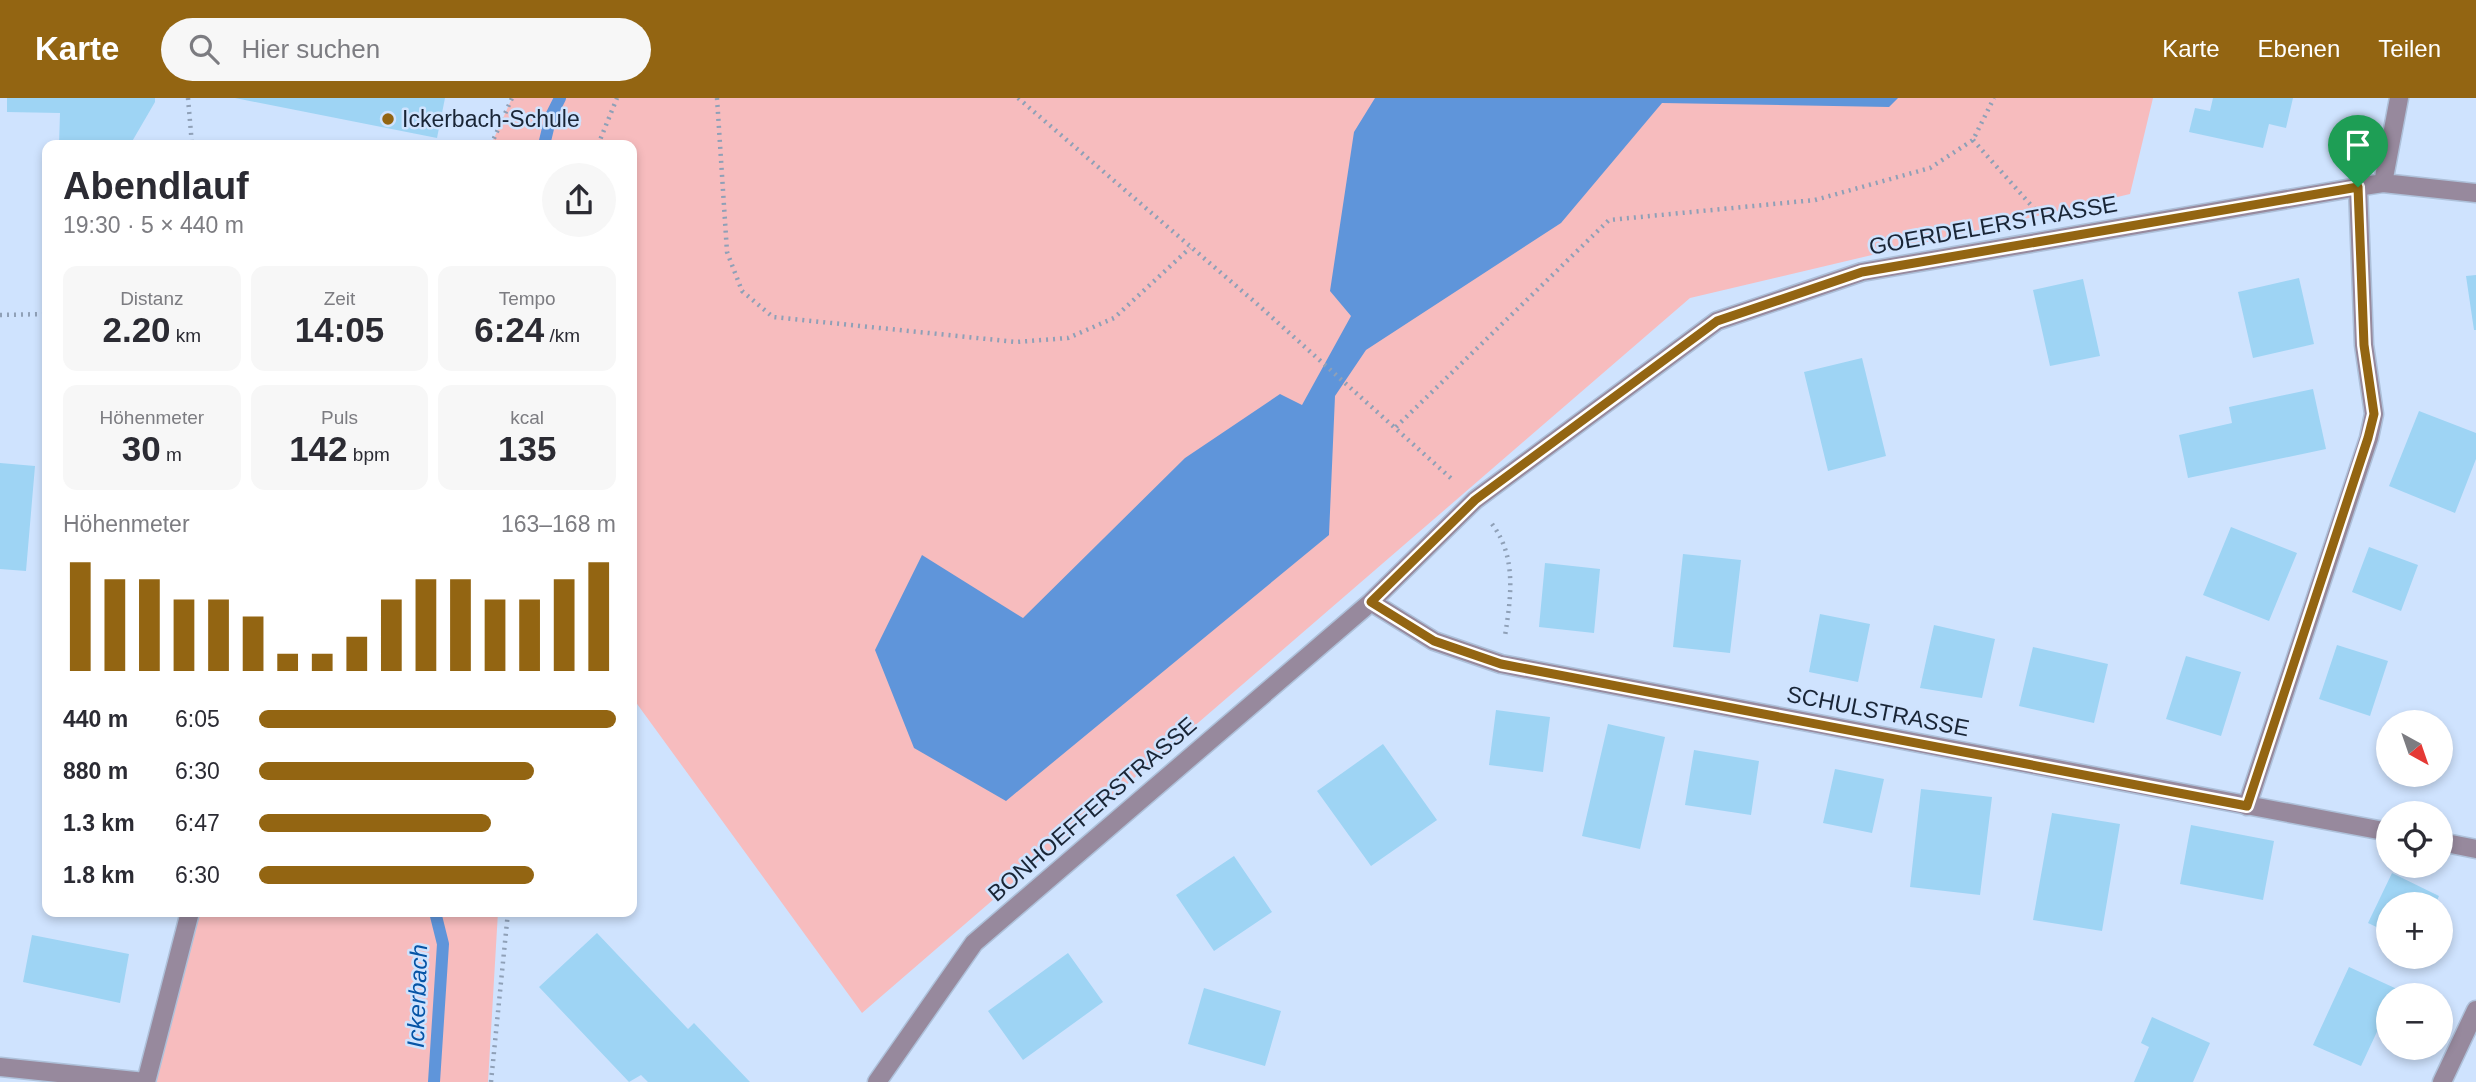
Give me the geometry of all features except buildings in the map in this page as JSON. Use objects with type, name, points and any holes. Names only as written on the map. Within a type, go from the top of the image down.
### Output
[{"type":"street","points":[[2383,183],[2399,98]]},
{"type":"street","name":"GOERDELERSTRASSE","points":[[1371,602],[1475,500],[1717,321],[1862,272],[2358,187],[2383,183],[2476,193]]},
{"type":"street","points":[[2247,806],[2374,414],[2364,345],[2358,187]]},
{"type":"street","name":"SCHULSTRASSE","points":[[1371,602],[1434,641],[1501,664],[2376,830]]},
{"type":"street","name":"BONHOEFFERSTRASSE","points":[[877,1082],[974,943],[1371,602]]},
{"type":"street","points":[[2453,844],[2476,849]]},
{"type":"street","points":[[0,1067],[145,1082],[189,917]]},
{"type":"street","points":[[2442,1082],[2476,1010]]},
{"type":"path","points":[[188,98],[192,140]]},
{"type":"path","points":[[493,140],[512,98]]},
{"type":"path","points":[[600,140],[617,98]]},
{"type":"path","points":[[717,98],[727,252],[741,291],[773,317],[1016,342],[1068,338],[1114,318],[1190,248]]},
{"type":"path","points":[[1018,98],[1315,354],[1475,500],[1502,536],[1513,585],[1501,664]]},
{"type":"path","points":[[1396,427],[1609,220],[1815,200],[1930,168],[1973,140],[1994,98]]},
{"type":"path","points":[[1973,140],[2061,238]]},
{"type":"path","points":[[0,315],[42,314]]},
{"type":"path","points":[[491,1082],[508,917]]},
{"type":"shaded area","points":[[512,98],[2153,98],[2130,194],[1690,298],[862,1013],[637,704],[637,140],[493,140]]},
{"type":"shaded area","points":[[189,917],[498,917],[488,1082],[146,1082]]},
{"type":"water","points":[[1375,98],[1898,98],[1889,107],[1662,103],[1561,223],[1366,350],[1335,396],[1329,535],[1006,801],[914,748],[875,650],[922,555],[1023,618],[1185,458],[1280,394],[1302,405],[1351,316],[1330,291],[1354,132]]},
{"type":"waterway","name":"Ickerbach","points":[[545,140],[551,116],[560,98]]},
{"type":"waterway","name":"Ickerbach","points":[[434,1082],[443,944],[436,917]]},
{"type":"place","name":"Ickerbach-Schule","points":[[388,119]]},
{"type":"route","points":[[2358,187],[2364,345],[2374,414],[2247,806],[1501,664],[1434,641],[1371,602],[1475,500],[1717,321],[1862,272],[2358,187]]}]
